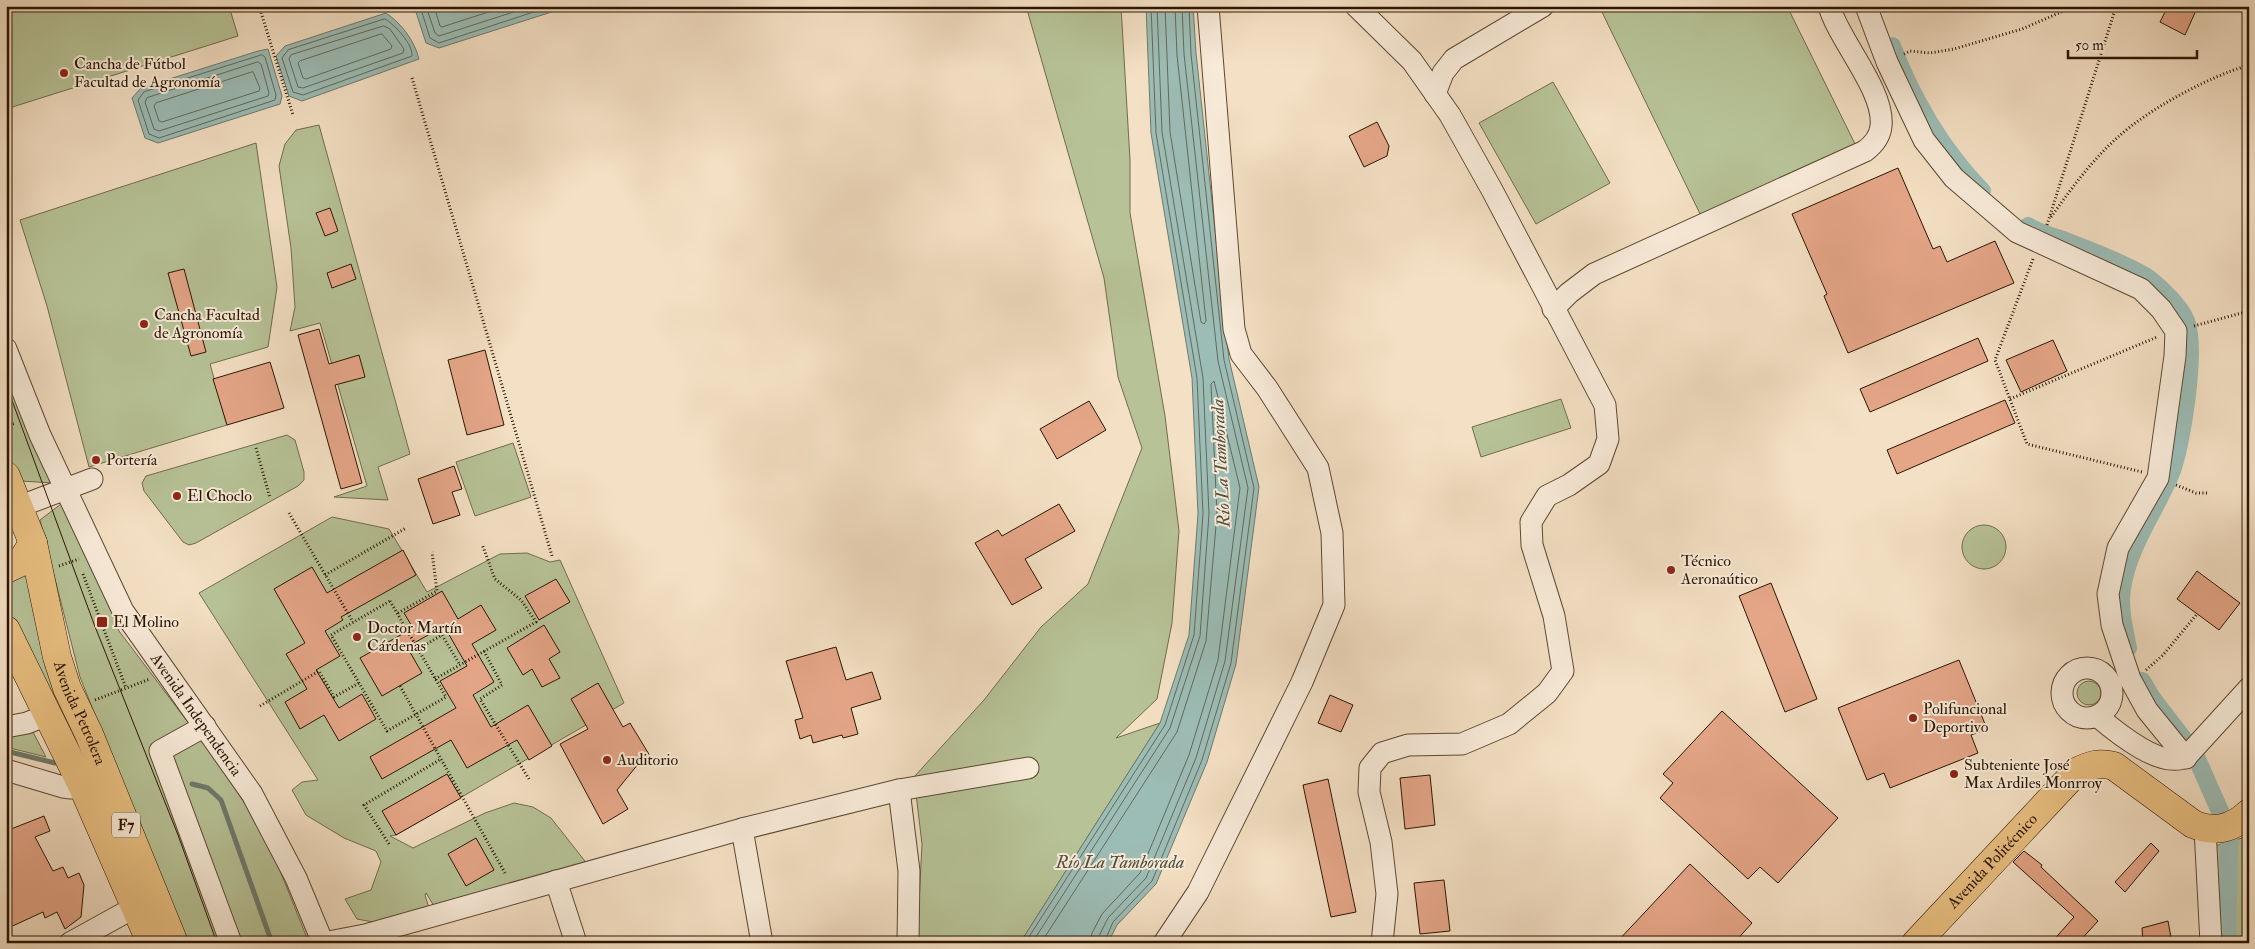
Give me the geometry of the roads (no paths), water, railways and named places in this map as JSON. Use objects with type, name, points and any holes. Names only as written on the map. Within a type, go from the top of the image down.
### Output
[{"type":"main road","name":"Avenida Petrolera","points":[[6,476],[12,503],[32,543],[57,657],[67,688],[174,943]]},
{"type":"main road","points":[[6,569],[21,562],[32,543]]},
{"type":"main road","name":"Avenida Petrolera","points":[[6,630],[82,785],[137,906],[151,943]]},
{"type":"main road","name":"Avenida Politécnico","points":[[1926,939],[2076,772],[2090,765],[2104,763],[2114,766],[2193,824],[2226,824]]},
{"type":"street","points":[[1164,943],[1198,892],[1302,682],[1334,605],[1332,533],[1318,468],[1267,388],[1241,354],[1234,329],[1208,6]]},
{"type":"street","points":[[1356,6],[1412,62],[1450,116],[1492,190],[1553,309],[1606,405],[1608,439],[1599,464],[1569,485],[1547,496],[1531,522],[1532,545],[1554,616],[1563,671],[1547,693],[1509,724],[1462,744],[1408,744],[1382,754],[1370,768],[1369,792],[1381,842],[1387,894],[1382,943]]},
{"type":"street","points":[[1435,94],[1443,73],[1454,59],[1543,6]]},
{"type":"street","points":[[1553,309],[1569,293],[1594,274],[1865,151],[1876,142],[1881,126],[1878,103],[1829,6]]},
{"type":"street","points":[[1866,6],[1886,62],[1924,140],[1954,178],[2017,232],[2141,289],[2161,309],[2176,331],[2167,481],[2118,548],[2108,594],[2112,625],[2130,679],[2147,710],[2190,754]]},
{"type":"street","points":[[1863,74],[1886,62]]},
{"type":"street","name":"Avenida Independencia","points":[[6,350],[40,435],[65,490],[86,556],[252,794],[296,878],[323,943]]},
{"type":"street","points":[[12,503],[65,490],[92,479]]},
{"type":"street","points":[[2097,716],[2144,751],[2176,760],[2190,754],[2249,688]]},
{"type":"street","points":[[6,727],[27,723],[47,715]]},
{"type":"street","points":[[205,726],[160,751],[231,943]]},
{"type":"street","points":[[323,943],[364,935],[742,829],[899,790],[1028,768]]},
{"type":"street","points":[[6,770],[63,787],[71,788],[82,785]]},
{"type":"street","points":[[899,790],[909,871],[908,943]]},
{"type":"street","points":[[2210,943],[2226,824]]},
{"type":"street","points":[[742,829],[762,943]]},
{"type":"street","points":[[556,881],[576,943]]},
{"type":"street","points":[[70,943],[137,906]]},
{"type":"water","points":[[414,6],[561,6],[561,9],[439,48],[426,43]]},
{"type":"water","name":"Río La Tamborada","points":[[1146,6],[1193,6],[1196,53],[1229,359],[1259,487],[1236,664],[1207,762],[1156,884],[1117,925],[1108,943],[1020,943],[1160,723],[1189,635],[1198,514],[1192,378],[1151,133]]},
{"type":"water","points":[[386,13],[407,33],[419,59],[302,101],[289,96],[276,56],[285,46]]},
{"type":"water","points":[[268,49],[282,96],[280,104],[158,143],[145,138],[132,98],[141,88]]},
{"type":"waterway","points":[[1892,46],[1909,85],[1930,123],[1954,159],[1982,191]]},
{"type":"waterway","points":[[2028,226],[2110,259],[2145,276],[2172,300],[2186,321],[2189,334],[2189,374],[2180,442],[2165,487],[2130,557],[2122,588],[2122,610],[2128,648]]},
{"type":"waterway","points":[[2142,681],[2152,698],[2185,741]]},
{"type":"waterway","points":[[6,751],[55,763]]},
{"type":"waterway","points":[[2197,759],[2223,818]]},
{"type":"waterway","points":[[192,784],[208,788],[221,800],[272,943]]},
{"type":"waterway","points":[[2227,943],[2229,841]]},
{"type":"tram line","points":[[6,384],[94,624],[178,835],[217,943]]},
{"type":"place","name":"Cancha de Fútbol Facultad de Agronomía","points":[[64,73]]},
{"type":"place","name":"Cancha Facultad de Agronomía","points":[[144,324]]},
{"type":"place","name":"Portería","points":[[96,460]]},
{"type":"place","name":"El Choclo","points":[[177,496]]},
{"type":"place","name":"Técnico Aeronaútico","points":[[1671,570]]},
{"type":"place","name":"El Molino","points":[[102,622]]},
{"type":"place","name":"Doctor Martín Cárdenas","points":[[357,637]]},
{"type":"place","name":"Polifuncional Deportivo","points":[[1913,718]]},
{"type":"place","name":"Auditorio","points":[[607,760]]},
{"type":"place","name":"Subteniente José Max Ardiles Monrroy","points":[[1954,774]]}]
